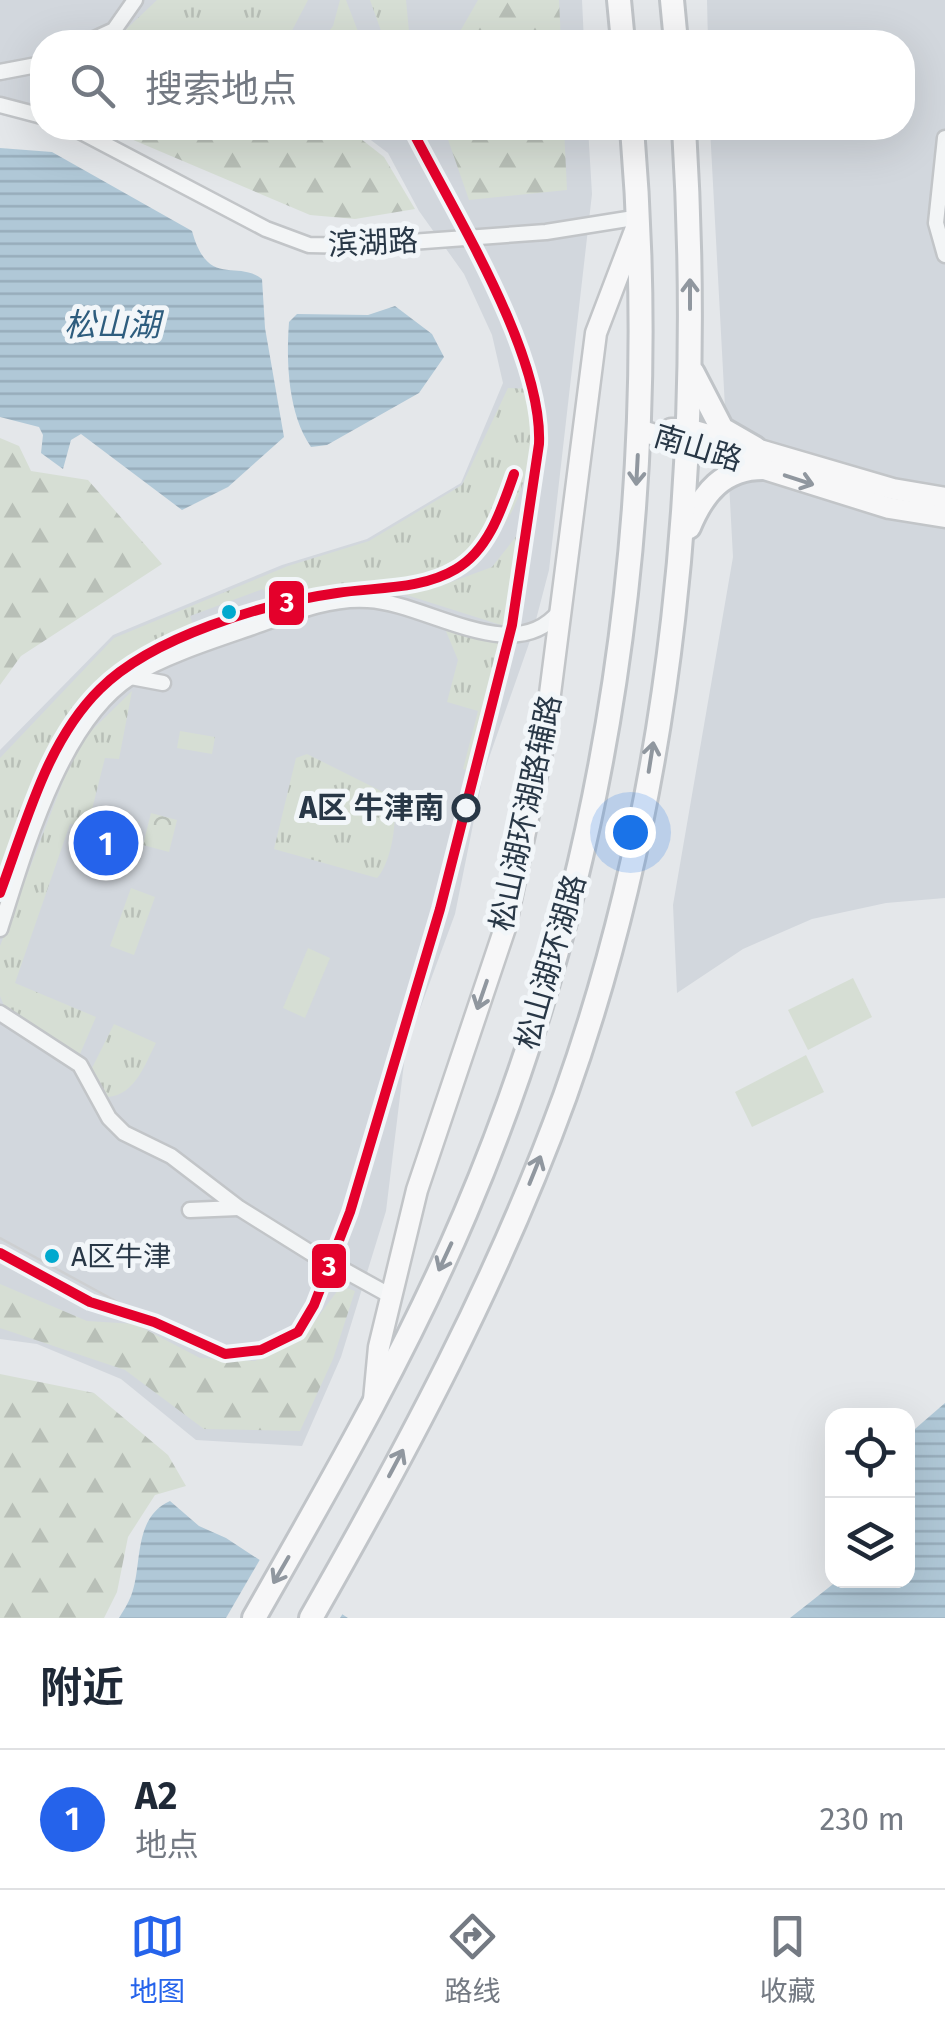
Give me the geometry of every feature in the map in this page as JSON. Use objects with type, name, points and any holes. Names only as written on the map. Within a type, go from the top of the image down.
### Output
[{"type":"main road","points":[[619,0],[622,30]]},
{"type":"main road","points":[[672,0],[675,30]]},
{"type":"main road","name":"松山湖环湖路","points":[[254,1618],[374,1402],[466,1213],[560,949],[611,701],[632,536],[639,430],[640,216],[633,140]]},
{"type":"main road","name":"松山湖环湖路","points":[[311,1618],[446,1370],[504,1246],[591,1017],[614,936],[647,783],[680,550],[690,358],[684,140]]},
{"type":"main road","name":"松山湖环湖路辅路","points":[[374,1402],[391,1296],[428,1153],[504,928],[544,740],[564,606],[594,344],[640,216]]},
{"type":"main road","points":[[680,550],[693,516],[714,486],[759,458],[715,420],[690,358]]},
{"type":"main road","name":"南山路","points":[[639,430],[688,437],[759,458],[945,498]]},
{"type":"main road","name":"南山路","points":[[759,458],[888,508],[945,517]]},
{"type":"street","points":[[114,30],[135,0]]},
{"type":"street","points":[[0,72],[30,66]]},
{"type":"street","points":[[0,105],[30,113]]},
{"type":"street","points":[[945,138],[936,223],[945,255]]},
{"type":"street","name":"滨湖路","points":[[97,140],[286,238],[310,246],[546,232],[640,216]]},
{"type":"street","points":[[0,929],[79,730],[130,677],[307,608],[366,599],[414,608],[510,636],[532,635],[564,606]]},
{"type":"street","points":[[130,677],[163,684]]},
{"type":"street","points":[[0,1014],[80,1065],[109,1118],[124,1132],[170,1156],[239,1208],[319,1258]]},
{"type":"street","points":[[190,1210],[239,1208]]},
{"type":"street","points":[[342,1269],[391,1296]]},
{"type":"shaded area","points":[[0,0],[582,0],[583,30],[30,30],[30,115],[0,114]]},
{"type":"shaded area","points":[[707,0],[945,0],[945,898],[886,903],[812,919],[743,949],[677,993],[673,905],[733,557],[711,140],[915,140],[915,30],[708,30]]},
{"type":"shaded area","points":[[371,140],[589,140],[592,194],[549,570],[532,635],[483,775],[455,914],[406,1047],[386,1211],[341,1357],[302,1446],[196,1440],[121,1379],[37,1344],[0,1339],[0,750],[113,635],[282,565],[367,539],[461,483],[503,383],[492,335],[464,274],[419,211],[388,153]]},
{"type":"green space","points":[[157,0],[308,0],[292,30],[125,30]]},
{"type":"green space","points":[[340,0],[346,0],[357,30],[330,30]]},
{"type":"green space","points":[[370,0],[406,0],[409,30],[381,30]]},
{"type":"green space","points":[[478,0],[559,0],[560,30],[461,30]]},
{"type":"green space","points":[[133,140],[362,140],[384,157],[415,209],[355,219],[310,215]]},
{"type":"green space","points":[[448,140],[565,140],[567,190],[469,200]]},
{"type":"green space","points":[[508,388],[534,389],[530,448],[516,503],[503,527],[485,547],[461,563],[411,578],[271,601],[263,589],[190,616],[195,631],[121,661],[64,718],[0,871],[0,758],[114,638],[288,566],[369,541],[462,485]]},
{"type":"green space","points":[[0,438],[19,446],[31,471],[88,480],[162,564],[21,656],[0,685]]},
{"type":"green space","points":[[522,529],[504,626],[397,592],[438,587],[492,567]]},
{"type":"green space","points":[[443,624],[503,643],[471,772],[463,769],[478,711],[447,702],[458,660]]},
{"type":"green space","points":[[132,691],[119,759],[105,758],[88,825],[70,824],[15,983],[96,1017],[80,1054],[5,1008],[0,996],[0,946],[69,766],[87,735]]},
{"type":"green space","points":[[180,731],[215,737],[212,754],[177,748]]},
{"type":"green space","points":[[307,754],[393,797],[392,839],[387,861],[377,878],[274,849],[296,758]]},
{"type":"green space","points":[[151,813],[177,820],[169,852],[143,845]]},
{"type":"green space","points":[[131,888],[155,897],[134,955],[110,946]]},
{"type":"green space","points":[[308,948],[330,958],[305,1018],[283,1008]]},
{"type":"green space","points":[[853,978],[872,1017],[808,1050],[788,1010]]},
{"type":"green space","points":[[114,1024],[156,1043],[132,1085],[108,1097],[92,1068]]},
{"type":"green space","points":[[806,1055],[824,1092],[752,1127],[735,1092]]},
{"type":"green space","points":[[0,1284],[87,1321],[135,1324],[200,1358],[255,1361],[300,1341],[341,1286],[355,1291],[333,1359],[300,1431],[204,1429],[125,1370],[0,1328]]},
{"type":"green space","points":[[0,1374],[94,1393],[168,1455],[186,1486],[155,1495],[128,1537],[117,1592],[104,1618],[0,1618]]},
{"type":"water","name":"松山湖","points":[[0,148],[52,152],[192,231],[199,249],[214,266],[262,279],[265,328],[284,437],[228,487],[182,510],[81,434],[71,440],[63,469],[41,453],[43,435],[39,427],[0,417]]},
{"type":"water","points":[[395,306],[432,334],[444,357],[419,393],[327,445],[311,447],[297,419],[290,387],[289,322],[297,314],[368,315]]},
{"type":"water","points":[[945,1403],[945,1618],[790,1618],[828,1588],[915,1588],[915,1429]]},
{"type":"water","points":[[170,1501],[199,1526],[226,1538],[348,1618],[119,1618],[135,1584],[144,1531],[158,1509]]},
{"type":"pier","points":[[262,1556],[345,1610],[340,1618],[226,1618]]},
{"type":"tram line","points":[[0,1238],[154,1322]]},
{"type":"transit line","name":"3","points":[[0,1253],[90,1302],[154,1322],[225,1354],[261,1350],[298,1332],[314,1305],[350,1212],[440,909],[512,625],[539,444],[527,368],[511,326],[417,140]]},
{"type":"transit line","name":"3","points":[[0,893],[51,759],[81,710],[122,670],[179,638],[244,614],[308,598],[413,584],[442,576],[467,561],[486,540],[514,474]]},
{"type":"place","name":"A区 牛津南","points":[[466,808]]},
{"type":"place","name":"A2","points":[[106,843]]},
{"type":"place","name":"A区牛津","points":[[52,1256]]}]
